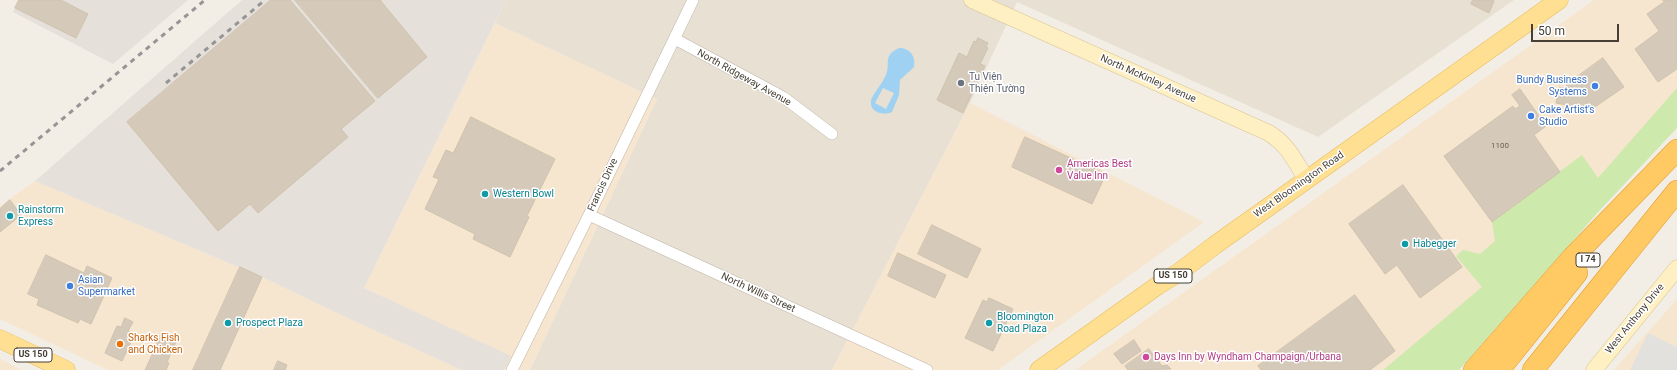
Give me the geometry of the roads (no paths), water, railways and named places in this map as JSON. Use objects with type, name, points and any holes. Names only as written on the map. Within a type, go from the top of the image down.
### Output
[{"type":"highway","points":[[1474,370],[1573,257],[1677,150]]},
{"type":"highway","name":"I 74","points":[[1499,370],[1677,150]]},
{"type":"highway","points":[[1549,370],[1643,249],[1676,192]]},
{"type":"highway","name":"I 74","points":[[1533,370],[1676,192]]},
{"type":"main road","name":"West Bloomington Road","points":[[1039,370],[1157,286],[1178,273],[1215,245],[1559,0]]},
{"type":"main road","name":"US 150","points":[[0,339],[66,370]]},
{"type":"street","name":"Francis Drive","points":[[512,370],[589,216],[693,0]]},
{"type":"street","name":"North McKinley Avenue","points":[[972,0],[1269,133],[1278,139],[1289,150],[1306,180]]},
{"type":"street","name":"North Ridgeway Avenue","points":[[674,39],[783,97],[832,134]]},
{"type":"street","name":"North Willis Street","points":[[589,216],[927,370]]},
{"type":"street","name":"West Anthony Drive","points":[[1594,370],[1677,268]]},
{"type":"water","points":[[899,48],[903,48],[909,51],[914,59],[914,67],[900,80],[899,95],[892,112],[884,114],[877,112],[872,108],[871,100],[886,75],[890,54]],"holes":[[[883,88],[894,93],[886,109],[875,103]]]},
{"type":"railway","points":[[0,171],[205,0]]},
{"type":"railway","points":[[166,83],[265,0]]},
{"type":"place","name":"Tu Viện Thiện Tường","points":[[961,83]]},
{"type":"place","name":"Bundy Business Systems","points":[[1595,86]]},
{"type":"place","name":"Cake Artist's Studio","points":[[1531,116]]},
{"type":"place","name":"Americas Best Value Inn","points":[[1059,170]]},
{"type":"place","name":"Western Bowl","points":[[485,194]]},
{"type":"place","name":"Rainstorm Express","points":[[10,216]]},
{"type":"place","name":"Habegger","points":[[1405,244]]},
{"type":"place","name":"Asian Supermarket","points":[[70,286]]},
{"type":"place","name":"Prospect Plaza","points":[[228,323]]},
{"type":"place","name":"Bloomington Road Plaza","points":[[989,323]]},
{"type":"place","name":"Sharks Fish and Chicken","points":[[120,344]]},
{"type":"place","name":"Days Inn by Wyndham Champaign/Urbana","points":[[1146,357]]}]
